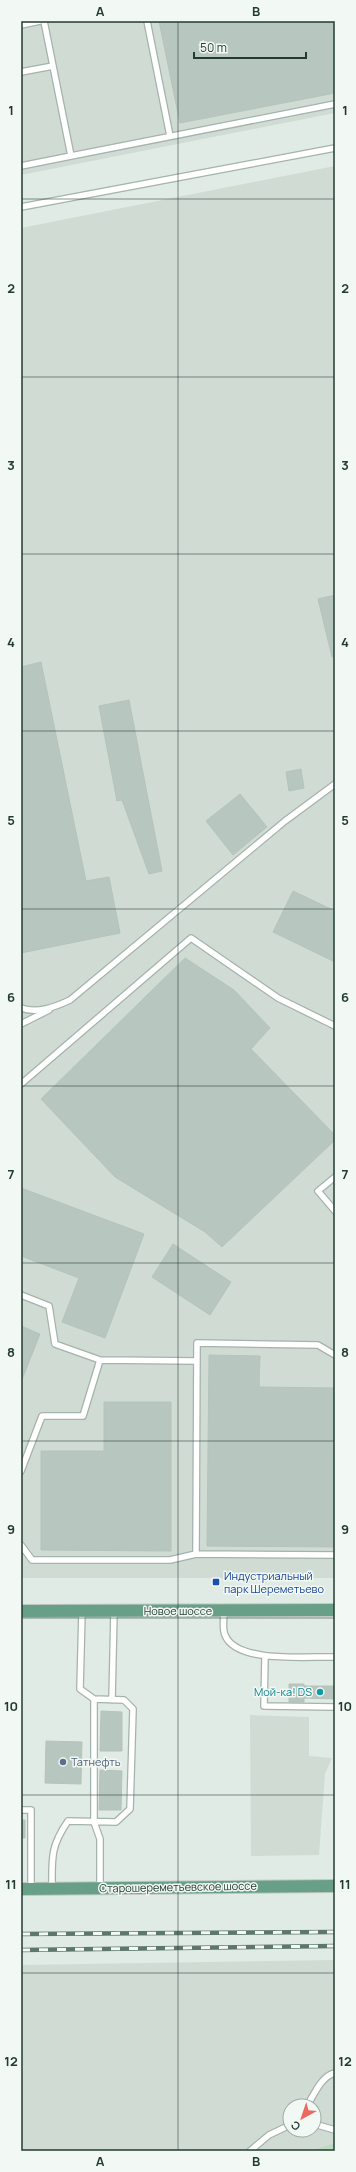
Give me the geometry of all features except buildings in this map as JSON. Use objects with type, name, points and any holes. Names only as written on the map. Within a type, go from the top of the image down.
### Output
[{"type":"main road","name":"Новое шоссе","points":[[21,1611],[335,1610]]},
{"type":"main road","name":"Старошереметьевское шоссе","points":[[26,1889],[335,1886]]},
{"type":"lane","points":[[21,25],[40,21]]},
{"type":"lane","points":[[44,21],[71,156]]},
{"type":"lane","points":[[148,21],[170,136]]},
{"type":"lane","points":[[21,72],[52,66]]},
{"type":"lane","points":[[21,166],[335,104]]},
{"type":"lane","points":[[21,207],[335,148]]},
{"type":"lane","points":[[21,1024],[70,1000],[279,826],[335,784]]},
{"type":"lane","points":[[21,1084],[191,938],[278,998],[335,1026]]},
{"type":"lane","points":[[21,1008],[27,1010],[51,1009]]},
{"type":"lane","points":[[335,1177],[318,1191],[335,1211]]},
{"type":"lane","points":[[21,1296],[49,1306],[56,1344],[100,1360],[197,1361]]},
{"type":"lane","points":[[196,1554],[197,1344],[318,1344],[335,1355]]},
{"type":"lane","points":[[21,1471],[42,1416],[83,1416],[100,1360]]},
{"type":"lane","points":[[21,1545],[32,1560],[170,1560],[196,1554],[335,1555]]},
{"type":"lane","points":[[112,1700],[114,1611]]},
{"type":"lane","points":[[224,1611],[224,1635],[232,1645],[243,1652],[265,1656],[335,1657]]},
{"type":"lane","points":[[52,1889],[52,1850],[58,1834],[68,1821],[116,1822],[130,1809],[133,1710],[124,1700],[94,1699],[80,1689],[82,1612]]},
{"type":"lane","points":[[265,1656],[264,1706],[335,1707]]},
{"type":"lane","points":[[94,1699],[94,1822],[100,1839],[100,1888]]},
{"type":"lane","points":[[21,1810],[31,1810],[26,1889]]},
{"type":"lane","points":[[312,2098],[325,2079],[335,2072]]},
{"type":"lane","points":[[322,2126],[335,2130]]},
{"type":"lane","points":[[250,2151],[269,2135],[282,2129]]},
{"type":"shaded area","points":[[21,21],[335,21],[335,113],[21,175]]},
{"type":"shaded area","name":"Индустриальный парк Шереметьево","points":[[335,166],[335,1578],[21,1578],[21,228]]},
{"type":"shaded area","points":[[250,1715],[309,1717],[309,1756],[332,1758],[325,1774],[319,1855],[251,1856]]},
{"type":"shaded area","points":[[335,1960],[335,2151],[21,2151],[21,1965]]},
{"type":"green space","points":[[335,2143],[335,2151],[310,2151]]},
{"type":"railway","points":[[21,1934],[335,1932]]},
{"type":"railway","points":[[21,1950],[335,1946]]},
{"type":"place","name":"Индустриальный парк Шереметьево","points":[[216,1582]]},
{"type":"place","name":"Мой-ка! DS","points":[[320,1692]]},
{"type":"place","name":"Татнефть","points":[[63,1762]]}]
